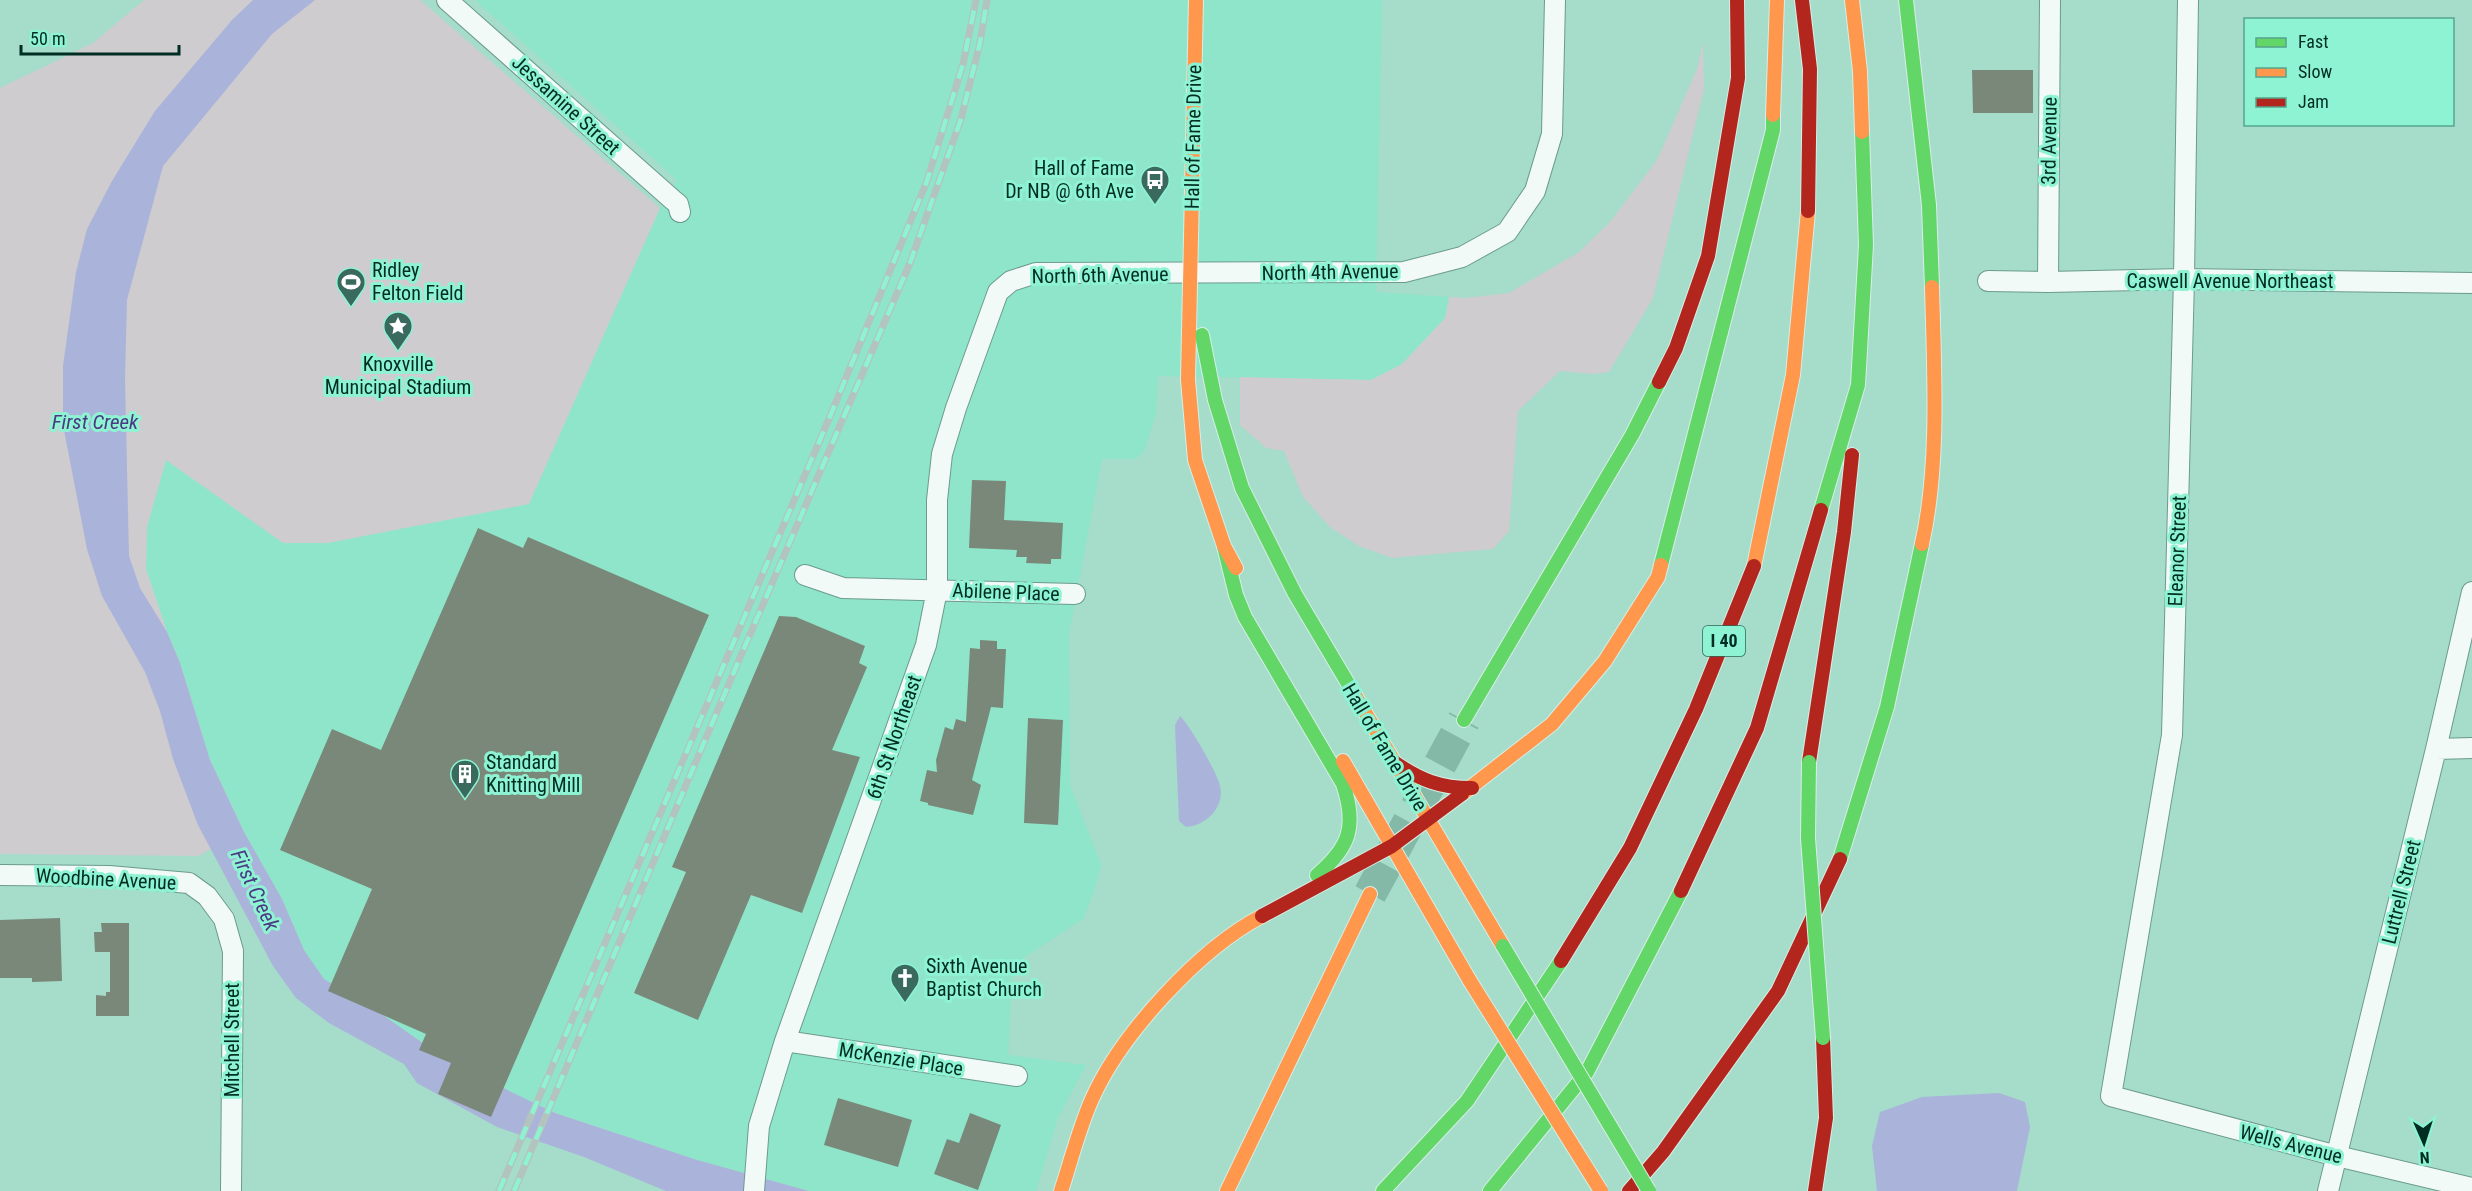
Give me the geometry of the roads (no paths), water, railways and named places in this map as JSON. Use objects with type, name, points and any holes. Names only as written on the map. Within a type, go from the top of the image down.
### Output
[{"type":"main road","name":"Hall of Fame Drive","points":[[1196,0],[1188,380],[1195,460],[1224,546],[1251,596]]},
{"type":"main road","points":[[1464,720],[1632,435],[1676,348],[1708,256],[1738,78],[1737,0]]},
{"type":"main road","points":[[1062,1186],[1092,1099],[1124,1044],[1175,983],[1244,925],[1392,846],[1472,788],[1552,724],[1605,661],[1658,577],[1773,130],[1777,0]]},
{"type":"main road","name":"I 40","points":[[1383,1191],[1467,1101],[1556,969],[1630,849],[1696,709],[1753,572],[1793,375],[1808,230],[1810,69],[1802,0]]},
{"type":"main road","points":[[1830,1181],[1823,1038],[1808,838],[1809,762],[1817,688],[1847,515],[1858,385],[1866,245],[1860,71],[1852,0]]},
{"type":"main road","points":[[1629,1191],[1663,1152],[1778,991],[1839,861],[1887,707],[1925,532],[1933,450],[1934,366],[1929,205],[1906,0]]},
{"type":"main road","name":"Hall of Fame Drive","points":[[1190,273],[1215,400],[1242,488],[1295,594],[1650,1191]]},
{"type":"main road","points":[[1490,1191],[1587,1072],[1668,919],[1757,728],[1858,385]]},
{"type":"main road","points":[[1224,546],[1236,595],[1245,617],[1342,784],[1352,814],[1347,842],[1341,855],[1265,913]]},
{"type":"main road","points":[[1278,646],[1470,981],[1601,1191]]},
{"type":"main road","points":[[1394,762],[1418,779],[1436,786],[1446,789],[1472,788]]},
{"type":"main road","points":[[1227,1191],[1370,894]]},
{"type":"main road","points":[[1815,1191],[1826,1118]]},
{"type":"street","name":"Jessamine Street","points":[[447,0],[678,204],[680,212]]},
{"type":"street","name":"North 4th Avenue","points":[[1190,273],[1404,272],[1462,257],[1507,232],[1535,191],[1552,134],[1555,0]]},
{"type":"street","name":"3rd Avenue","points":[[2048,282],[2050,0]]},
{"type":"street","name":"Eleanor Street","points":[[2111,1096],[2172,735],[2184,279],[2188,0]]},
{"type":"street","name":"North 6th Avenue","points":[[1011,281],[1036,273],[1190,273]]},
{"type":"street","name":"Caswell Avenue Northeast","points":[[1988,281],[2184,279],[2472,283]]},
{"type":"street","name":"6th St Northeast","points":[[754,1191],[759,1126],[785,1041],[903,716],[926,645],[937,590],[937,500],[942,454],[998,292],[1011,281]]},
{"type":"street","name":"Abilene Place","points":[[805,575],[843,588],[1075,594]]},
{"type":"street","name":"Luttrell Street","points":[[2328,1191],[2472,592]]},
{"type":"street","points":[[2436,749],[2472,748]]},
{"type":"street","name":"Woodbine Avenue","points":[[0,875],[109,876],[189,883],[207,896]]},
{"type":"street","name":"Mitchell Street","points":[[207,896],[224,920],[232,951],[231,1191]]},
{"type":"street","name":"McKenzie Place","points":[[785,1041],[1017,1076]]},
{"type":"street","name":"Wells Avenue","points":[[2111,1096],[2337,1156],[2472,1188]]},
{"type":"water","name":"First Creek","points":[[253,0],[315,0],[272,34],[163,166],[127,300],[125,378],[129,556],[140,588],[167,632],[180,663],[210,760],[244,832],[282,899],[304,950],[324,979],[383,1015],[451,1063],[555,1113],[697,1160],[809,1191],[666,1191],[584,1157],[497,1127],[417,1083],[404,1064],[329,1023],[296,998],[273,966],[198,825],[173,759],[160,711],[145,672],[102,596],[87,549],[63,425],[63,366],[76,272],[87,229],[112,181],[155,111],[232,20]]},
{"type":"water","points":[[1180,716],[1209,760],[1218,779],[1221,794],[1217,808],[1207,819],[1186,827],[1179,821],[1175,725]]},
{"type":"water","points":[[1999,1093],[2025,1102],[2030,1127],[2017,1191],[1877,1191],[1872,1146],[1880,1112],[1922,1097]]},
{"type":"tunnel","points":[[1370,894],[1464,720]]},
{"type":"railway","points":[[499,1191],[831,414],[927,181],[963,64],[976,0]]},
{"type":"railway","points":[[514,1191],[910,263],[961,119],[980,43],[987,0]]},
{"type":"place","name":"Hall of Fame Dr NB @ 6th Ave","points":[[1155,206]]},
{"type":"place","name":"Ridley Felton Field","points":[[351,308]]},
{"type":"place","name":"Knoxville Municipal Stadium","points":[[398,352]]},
{"type":"place","name":"Standard Knitting Mill","points":[[465,800]]},
{"type":"place","name":"Sixth Avenue Baptist Church","points":[[905,1004]]}]
